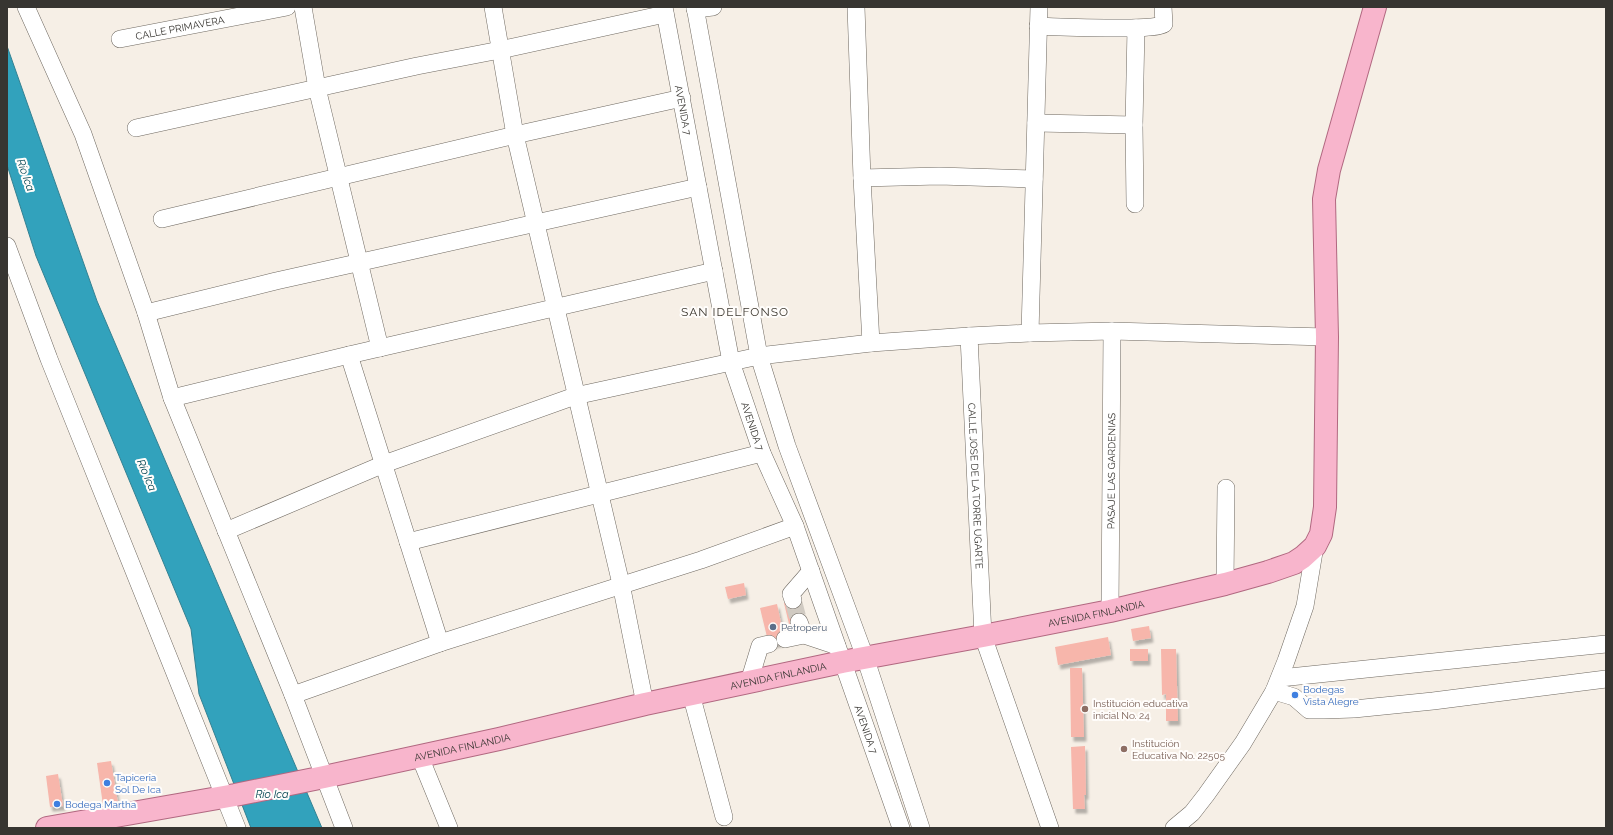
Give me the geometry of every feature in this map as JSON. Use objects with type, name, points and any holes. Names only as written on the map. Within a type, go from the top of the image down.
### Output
[{"type":"main road","points":[[1315,546],[1321,534],[1325,507],[1327,337],[1324,199],[1329,170],[1375,7]]},
{"type":"main road","name":"AVENIDA FINLANDIA","points":[[47,828],[230,796],[420,757],[645,704],[749,682],[839,654],[866,657],[1110,611],[1225,584],[1268,572],[1294,563],[1315,546]]},
{"type":"street","points":[[26,7],[83,134],[146,313],[172,398],[293,695],[317,779],[344,828]]},
{"type":"street","name":"CALLE PRIMAVERA","points":[[120,39],[287,7]]},
{"type":"street","points":[[303,7],[317,88],[380,348]]},
{"type":"street","points":[[493,7],[515,136],[621,585],[645,704]]},
{"type":"street","points":[[713,7],[695,8],[759,356],[787,446],[866,657],[921,828]]},
{"type":"street","points":[[856,7],[862,178],[871,344]]},
{"type":"street","points":[[1030,333],[1039,7]]},
{"type":"street","points":[[1038,26],[1136,28],[1162,26],[1164,24],[1163,7]]},
{"type":"street","points":[[136,128],[417,66],[500,50],[664,11]]},
{"type":"street","name":"AVENIDA 7","points":[[664,11],[682,98],[731,362],[762,453],[795,526],[901,828]]},
{"type":"street","points":[[1135,204],[1134,125],[1136,28]]},
{"type":"street","points":[[162,218],[682,98]]},
{"type":"street","points":[[1036,123],[1134,125]]},
{"type":"street","points":[[862,178],[939,176],[1034,179]]},
{"type":"street","points":[[146,313],[276,281],[698,187]]},
{"type":"street","points":[[7,246],[49,359],[230,796],[237,828]]},
{"type":"street","points":[[172,398],[349,355],[714,271]]},
{"type":"street","points":[[226,531],[384,464],[576,396],[759,356],[871,344],[969,336],[1030,333],[1112,331],[1327,337]]},
{"type":"street","name":"PASAJE LAS GARDENIAS","points":[[1110,611],[1112,331]]},
{"type":"street","name":"CALLE JOSE DE LA TORRE UGARTE","points":[[969,336],[983,636],[1050,828]]},
{"type":"street","points":[[349,355],[440,643]]},
{"type":"street","points":[[408,542],[762,453]]},
{"type":"street","points":[[1225,584],[1226,488]]},
{"type":"street","points":[[293,695],[440,643],[701,560],[795,526]]},
{"type":"street","points":[[1174,828],[1192,813],[1206,795],[1243,743],[1277,684],[1305,606],[1315,546]]},
{"type":"street","points":[[793,600],[791,594],[810,571]]},
{"type":"street","points":[[785,639],[802,628],[839,654]]},
{"type":"street","points":[[749,682],[760,646],[769,644]]},
{"type":"street","points":[[1277,684],[1606,644]]},
{"type":"street","points":[[1277,684],[1309,710],[1331,710],[1433,701],[1606,680]]},
{"type":"street","points":[[691,694],[724,817]]},
{"type":"street","points":[[420,757],[448,828]]},
{"type":"water","name":"Río Ica","points":[[7,46],[97,301],[322,828],[251,828],[199,694],[191,629],[36,256],[7,165]]},
{"type":"building","points":[[744,583],[746,595],[728,599],[725,587]]},
{"type":"building","points":[[798,599],[803,621],[789,624],[784,603]]},
{"type":"building","points":[[777,604],[785,641],[769,645],[760,608]]},
{"type":"building","points":[[1149,626],[1151,638],[1133,641],[1131,629]]},
{"type":"building","points":[[1108,637],[1111,655],[1058,665],[1055,647]]},
{"type":"building","points":[[1130,649],[1148,649],[1148,661],[1130,661]]},
{"type":"building","points":[[1161,649],[1176,649],[1178,721],[1166,721],[1166,694],[1162,695]]},
{"type":"building","points":[[1070,668],[1082,668],[1084,737],[1071,737]]},
{"type":"building","points":[[1085,746],[1085,809],[1073,809],[1071,747]]},
{"type":"building","name":"Tapiceria Sol De Ica","points":[[111,761],[118,803],[103,805],[97,763]]},
{"type":"building","points":[[58,774],[63,806],[50,807],[46,776]]},
{"type":"tunnel","points":[[793,600],[799,622]]},
{"type":"place","name":"Petroperu","points":[[773,627]]},
{"type":"place","name":"Bodegas Vista Alegre","points":[[1295,695]]},
{"type":"place","name":"Institución educativa inicial No. 24","points":[[1085,709]]},
{"type":"place","name":"Institución Educativa No. 22505","points":[[1124,749]]},
{"type":"place","name":"Tapiceria Sol De Ica","points":[[107,783]]},
{"type":"place","name":"Bodega Martha","points":[[57,804]]},
{"type":"district","name":"SAN IDELFONSO","points":[[735,312]]}]
